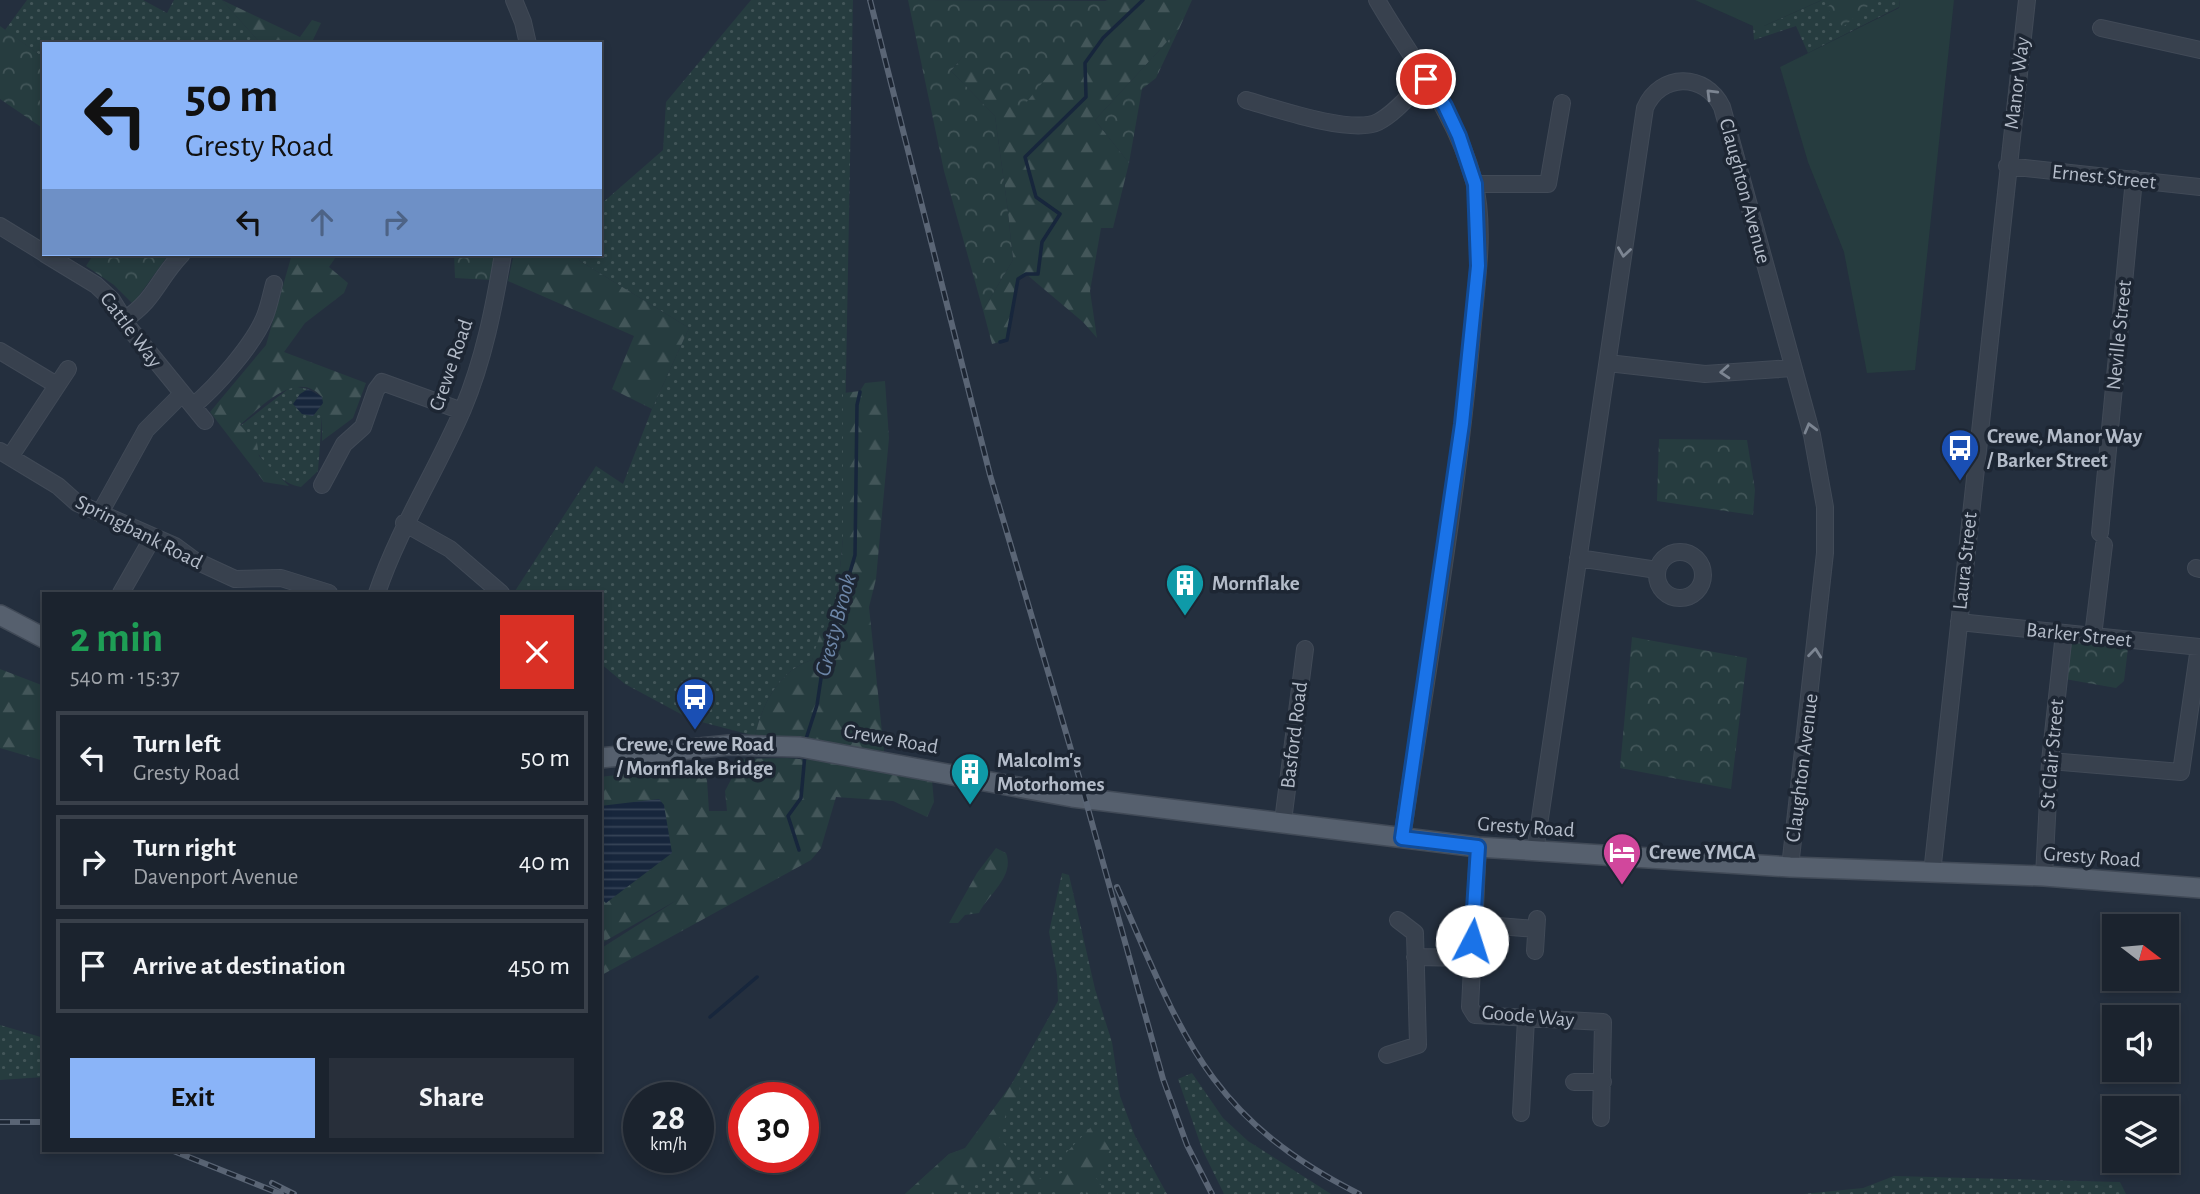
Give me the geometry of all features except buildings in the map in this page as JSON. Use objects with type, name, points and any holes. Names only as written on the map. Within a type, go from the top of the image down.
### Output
[{"type":"main road","points":[[0,615],[42,637]]},
{"type":"main road","name":"Crewe Road","points":[[602,758],[712,746],[805,748],[1102,801]]},
{"type":"main road","name":"Gresty Road","points":[[1102,801],[1535,852],[1790,867],[2044,876],[2200,888]]},
{"type":"street","points":[[514,0],[527,42]]},
{"type":"street","points":[[1377,0],[1445,106],[1459,136],[1475,184],[1478,266],[1468,377],[1402,838]]},
{"type":"street","name":"Manor Way","points":[[2007,166],[2027,0]]},
{"type":"street","points":[[2101,28],[2200,50]]},
{"type":"street","points":[[1246,100],[1365,126],[1386,117],[1426,79]]},
{"type":"street","name":"Claughton Avenue","points":[[1535,852],[1645,108],[1658,90],[1671,82],[1687,80],[1709,89],[1722,107],[1812,435],[1823,495],[1825,552],[1790,867]]},
{"type":"street","points":[[1475,184],[1548,184],[1562,103]]},
{"type":"street","name":"Ernest Street","points":[[2007,166],[2200,187]]},
{"type":"street","name":"Laura Street","points":[[1932,873],[2007,166]]},
{"type":"street","name":"Neville Street","points":[[2093,636],[2134,179]]},
{"type":"street","name":"Cattle Way","points":[[0,226],[42,251]]},
{"type":"street","name":"Cattle Way","points":[[50,256],[96,285],[112,300],[124,320],[205,421]]},
{"type":"street","points":[[124,320],[152,298],[163,274],[180,256]]},
{"type":"street","name":"Crewe Road","points":[[377,592],[404,523],[462,411],[489,328],[503,256]]},
{"type":"street","points":[[100,513],[146,430],[187,400],[209,393],[250,340],[265,317],[266,292]]},
{"type":"street","points":[[0,351],[55,384]]},
{"type":"street","points":[[1608,363],[1705,374],[1793,368]]},
{"type":"street","points":[[5,454],[68,369]]},
{"type":"street","points":[[332,478],[344,444],[363,427],[376,390],[378,374],[462,411]]},
{"type":"street","name":"Springbank Road","points":[[5,454],[58,486],[77,503],[153,537],[234,586],[281,578],[326,592]]},
{"type":"street","points":[[404,523],[450,549],[500,592]]},
{"type":"street","points":[[122,592],[153,537]]},
{"type":"street","points":[[1578,558],[1657,570]]},
{"type":"street","name":"Barker Street","points":[[1959,622],[2200,647]]},
{"type":"street","name":"St Clair Street","points":[[2044,876],[2050,761],[2064,633]]},
{"type":"street","points":[[2050,761],[2181,772],[2200,647]]},
{"type":"street","name":"Basford Road","points":[[1283,821],[1305,649]]},
{"type":"street","name":"Goode Way","points":[[1478,847],[1470,958],[1470,1007],[1475,1015],[1604,1022],[1601,1118]]},
{"type":"street","points":[[1387,1055],[1418,1045],[1415,933],[1398,920]]},
{"type":"street","points":[[1474,924],[1536,924],[1535,951]]},
{"type":"street","points":[[1415,957],[1470,958]]},
{"type":"street","points":[[1521,1113],[1525,1019]]},
{"type":"street","points":[[1574,1082],[1603,1082]]},
{"type":"green space","points":[[27,0],[143,0],[167,13],[174,0],[222,0],[259,42],[42,42],[42,57],[5,30]]},
{"type":"green space","points":[[222,0],[300,37],[312,20],[321,23],[312,42],[259,42]]},
{"type":"green space","points":[[751,0],[853,0],[843,538],[836,610],[826,624],[812,660],[791,672],[774,690],[762,712],[755,736],[690,719],[625,684],[602,665],[602,592],[515,591],[596,466],[623,484],[652,409],[689,328],[580,261],[577,256],[602,256],[602,203],[663,150],[666,102]]},
{"type":"green space","points":[[908,0],[1108,1],[1021,109],[963,56],[951,71],[995,116],[1007,204],[1013,260],[983,310],[944,171]]},
{"type":"green space","points":[[1105,0],[1192,0],[1179,29],[1095,120],[1129,163],[1113,228],[1101,228],[1090,291],[1097,338],[1083,322],[1026,274],[1018,279],[1007,340],[992,344],[983,310],[1013,260],[995,116],[951,71],[963,56],[1108,1]]},
{"type":"green space","points":[[1695,0],[1822,0],[1764,26],[1753,26]]},
{"type":"green space","points":[[1822,0],[1900,0],[1899,7],[1808,53],[1796,26],[1754,40],[1753,26],[1764,26]]},
{"type":"green space","points":[[1836,0],[1875,0],[1843,27],[1826,8]]},
{"type":"green space","points":[[1900,0],[1954,0],[1915,370],[1867,373],[1844,252],[1808,162],[1780,67],[1899,8]]},
{"type":"green space","points":[[0,26],[42,57],[42,128],[0,99]]},
{"type":"green space","points":[[1179,29],[1156,78],[1142,89],[1129,163],[1095,120]]},
{"type":"green space","points":[[93,256],[168,256],[133,304],[114,285],[86,266]]},
{"type":"green space","points":[[291,256],[337,256],[329,267],[348,283],[344,293],[305,323],[284,352],[366,383],[353,418],[322,441],[322,397],[312,389],[301,387],[279,394],[240,425],[257,443],[259,456],[289,486],[264,482],[210,412],[266,345]]},
{"type":"green space","points":[[454,256],[496,256],[490,280],[455,278]]},
{"type":"green space","points":[[514,256],[577,256],[580,261],[689,328],[652,409],[612,389],[634,336],[508,281]]},
{"type":"green space","points":[[885,381],[889,438],[876,579],[869,607],[884,751],[755,736],[762,712],[774,690],[791,672],[812,660],[821,631],[836,610],[843,538],[843,393],[860,391],[865,383]]},
{"type":"green space","points":[[292,386],[308,389],[297,398],[313,416],[323,403],[318,471],[301,487],[282,479],[274,472],[258,454],[240,426]]},
{"type":"green space","points":[[1659,439],[1747,440],[1755,490],[1753,515],[1657,501]]},
{"type":"green space","points":[[2064,633],[2129,640],[2124,681],[2116,688],[2059,678]]},
{"type":"green space","points":[[1632,637],[1747,658],[1731,789],[1620,768]]},
{"type":"green space","points":[[0,669],[42,685],[42,760],[0,748]]},
{"type":"green space","points":[[787,758],[823,761],[932,780],[934,802],[927,817],[893,801],[836,797],[821,848],[811,860],[602,975],[602,948],[677,900],[602,943],[602,777],[706,764],[709,811],[727,811],[725,791],[736,770],[734,759]]},
{"type":"green space","points":[[996,848],[1006,853],[1008,861],[1000,884],[979,913],[965,915],[958,923],[949,923],[977,873]]},
{"type":"green space","points":[[1062,873],[1069,875],[1095,989],[1112,1042],[1120,1096],[1135,1136],[1167,1194],[905,1194],[949,1154],[965,1149],[978,1133],[1001,1103],[1058,1001],[1057,975],[1049,932]]},
{"type":"green space","points":[[0,1025],[42,1037],[42,1077],[0,1080]]},
{"type":"green space","points":[[1192,1073],[1223,1118],[1248,1141],[1331,1194],[1224,1194],[1202,1149],[1178,1079]]},
{"type":"green space","points":[[1013,1082],[1020,1083],[1019,1098],[1008,1107],[999,1138],[1029,1174],[1044,1180],[1064,1172],[1064,1155],[1094,1124],[1110,1150],[1100,1171],[1094,1175],[1101,1185],[1097,1194],[1086,1194],[1079,1186],[1072,1194],[1065,1194],[1065,1190],[1030,1189],[1015,1181],[999,1164],[989,1161],[982,1162],[978,1180],[961,1185],[948,1194],[905,1194],[949,1154],[965,1148]]},
{"type":"green space","points":[[1894,1176],[2120,1182],[2126,1194],[1803,1194],[1863,1188]]},
{"type":"water","points":[[308,389],[322,397],[323,403],[313,416],[302,414],[293,404],[300,394]]},
{"type":"water","points":[[659,799],[664,805],[672,853],[606,903],[602,900],[602,806]]},
{"type":"waterway","name":"Gresty Brook","points":[[1000,342],[1007,340],[1018,279],[1026,274],[1038,274],[1042,242],[1060,214],[1036,197],[1025,157],[1086,97],[1085,63],[1103,38],[1143,0]]},
{"type":"waterway","name":"Gresty Brook","points":[[805,742],[817,705],[823,665],[855,555],[857,405],[860,392]]},
{"type":"waterway","name":"Gresty Brook","points":[[799,850],[788,816],[801,798],[805,754]]},
{"type":"waterway","name":"Gresty Brook","points":[[710,1017],[757,977]]},
{"type":"railway","points":[[870,0],[990,475],[1082,787],[1163,1079],[1187,1145],[1212,1194]]},
{"type":"railway","points":[[1117,887],[1161,987],[1205,1067],[1233,1102],[1266,1134],[1308,1165],[1359,1194]]},
{"type":"railway","points":[[0,1122],[42,1122]]},
{"type":"railway","points":[[176,1152],[281,1194]]},
{"type":"railway","points":[[272,1183],[294,1194]]},
{"type":"place","name":"Crewe, Manor Way / Barker Street","points":[[1960,482]]},
{"type":"place","name":"Mornflake","points":[[1185,617]]},
{"type":"place","name":"Crewe, Crewe Road / Mornflake Bridge","points":[[695,731]]},
{"type":"place","name":"Malcolm's Motorhomes","points":[[970,806]]},
{"type":"place","name":"Crewe YMCA","points":[[1622,886]]},
{"type":"route","points":[[1426,79],[1445,106],[1459,136],[1475,184],[1478,266],[1462,424],[1402,838],[1478,847],[1472,941]]}]
